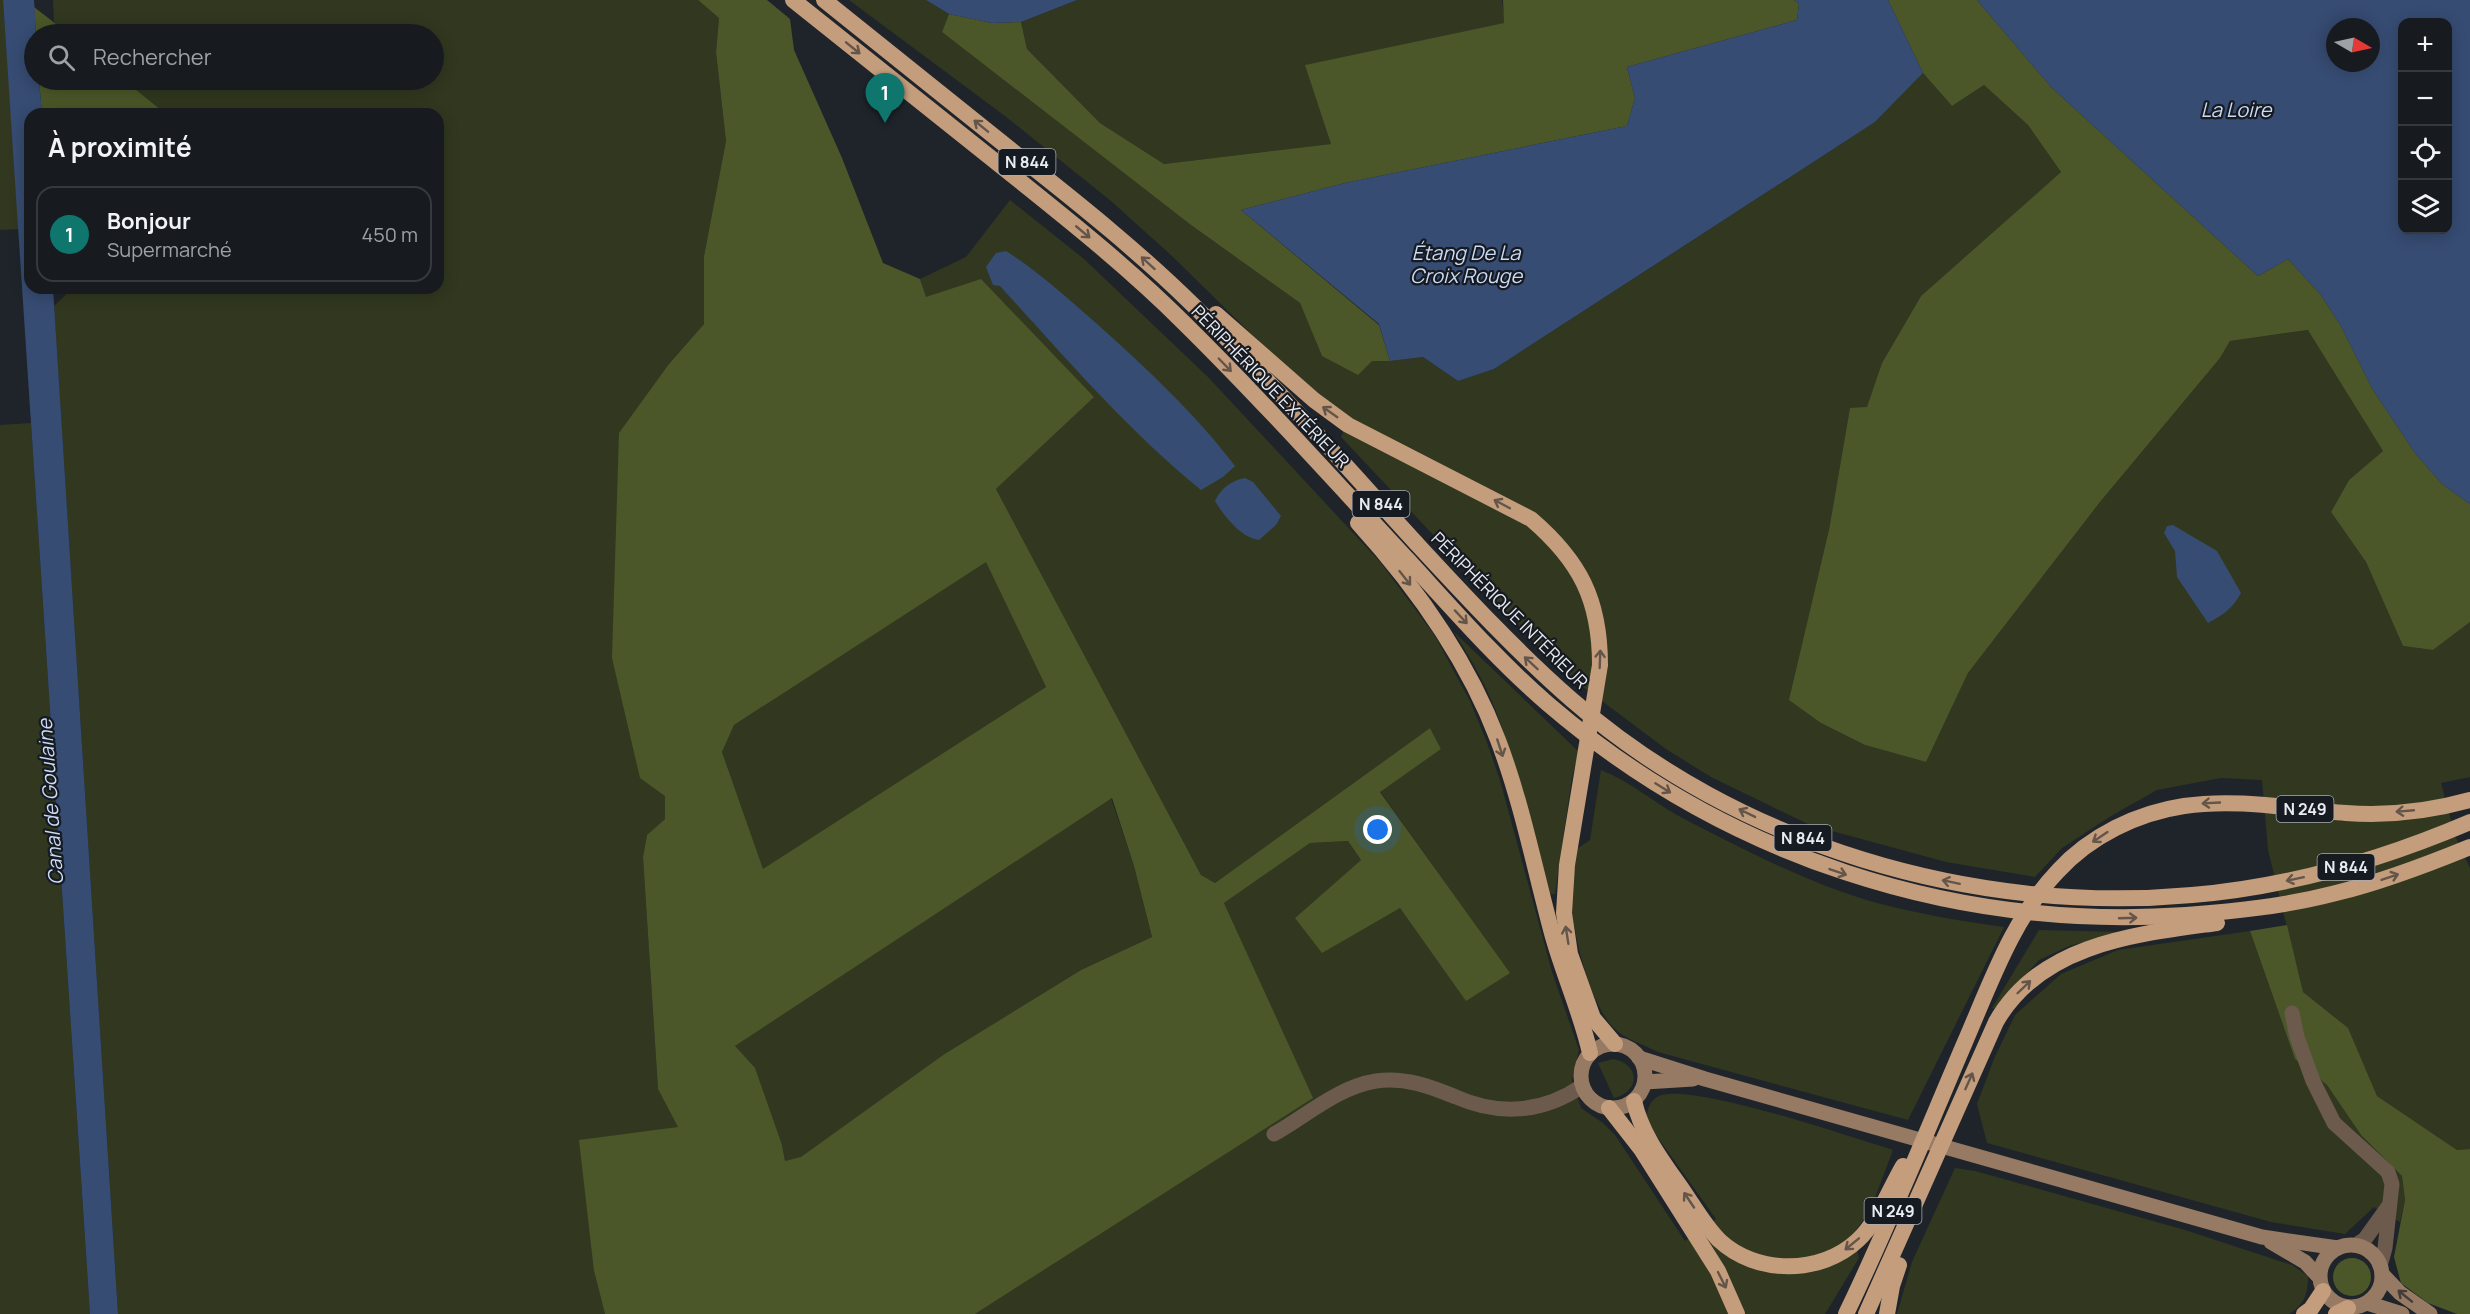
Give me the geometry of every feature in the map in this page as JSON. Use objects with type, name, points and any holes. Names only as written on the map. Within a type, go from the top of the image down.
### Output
[{"type":"highway","name":"PÉRIPHÉRIQUE EXTÉRIEUR","points":[[793,0],[1121,265],[1210,349],[1495,654],[1571,724],[1613,756],[1669,792],[1726,824],[1825,867],[1907,892],[2000,909],[2119,918],[2219,917],[2318,897],[2364,886],[2470,846]]},
{"type":"highway","name":"PÉRIPHÉRIQUE INTÉRIEUR","points":[[824,0],[1076,202],[1191,303],[1489,621],[1575,702],[1617,736],[1665,769],[1757,818],[1809,840],[1911,873],[2009,891],[2080,898],[2143,898],[2258,887],[2340,869],[2403,849],[2470,822]]},
{"type":"highway","points":[[1191,303],[1214,312],[1314,400],[1348,425],[1531,519],[1557,541],[1577,570],[1594,606],[1600,635],[1600,665],[1567,865],[1564,913],[1570,954],[1593,1018],[1615,1044]]},
{"type":"highway","points":[[1336,482],[1340,503],[1388,556],[1416,593],[1462,664],[1483,704],[1511,781],[1560,963],[1583,1025],[1590,1053]]},
{"type":"highway","name":"N 249","points":[[1846,1314],[1891,1216],[2001,959],[2035,898],[2058,871],[2080,851],[2108,831],[2126,822],[2176,807],[2248,803],[2365,814],[2409,812],[2467,801]]},
{"type":"highway","name":"N 249","points":[[1866,1314],[1996,1022],[2012,999],[2035,976],[2074,954],[2107,942],[2219,917]]},
{"type":"highway","points":[[1634,1101],[1644,1132],[1700,1216],[1720,1240],[1748,1258],[1766,1264],[1799,1266],[1831,1258],[1852,1245],[1868,1229],[1938,1106]]},
{"type":"highway","points":[[1609,1108],[1641,1149],[1718,1271],[1737,1314]]},
{"type":"highway","points":[[1887,1314],[1898,1267],[1927,1196],[1949,1129]]},
{"type":"highway","points":[[2304,1314],[2311,1309],[2321,1284]]},
{"type":"main road","points":[[1615,1044],[1631,1049],[1639,1058],[1645,1072],[1645,1082],[1634,1101],[1627,1106],[1609,1108],[1593,1101],[1582,1086],[1581,1069],[1590,1053],[1606,1045],[1615,1044]]},
{"type":"main road","points":[[1639,1058],[2262,1237],[2338,1248],[2356,1245],[2371,1252],[2381,1270],[2400,1293],[2430,1314]]},
{"type":"main road","points":[[1645,1082],[1706,1079]]},
{"type":"main road","points":[[2262,1237],[2305,1262],[2329,1299],[2342,1311],[2367,1303],[2379,1291],[2381,1270]]},
{"type":"main road","points":[[2321,1284],[2324,1259],[2338,1248]]},
{"type":"main road","points":[[2367,1303],[2402,1314]]},
{"type":"street","points":[[2292,1013],[2297,1037],[2313,1081],[2334,1123],[2388,1172],[2392,1184],[2381,1270]]},
{"type":"street","points":[[1274,1134],[1341,1092],[1375,1081],[1406,1081],[1423,1084],[1483,1107],[1508,1111],[1541,1106],[1566,1098],[1582,1086]]},
{"type":"street","points":[[2356,1245],[2365,1239],[2390,1205]]},
{"type":"green space","points":[[0,0],[3,0],[19,229],[0,230]]},
{"type":"green space","points":[[53,0],[698,0],[719,18],[716,52],[726,141],[704,256],[704,324],[669,364],[665,819],[647,835],[643,857],[658,1089],[679,1128],[594,1271],[605,1314],[118,1314],[54,306],[67,294],[444,294],[444,108],[159,108],[136,90],[444,90],[444,24],[56,24],[54,22]]},
{"type":"green space","points":[[698,0],[767,0],[790,19],[794,50],[842,158],[883,263],[920,279],[926,297],[981,279],[1094,397],[996,489],[1201,875],[1215,883],[1430,728],[1441,749],[1380,792],[1510,973],[1466,1001],[1400,908],[1322,953],[1295,918],[1361,860],[1348,841],[1310,843],[1224,903],[1313,1098],[975,1314],[605,1314],[594,1271],[579,1140],[678,1127],[658,1089],[643,857],[647,835],[665,819],[665,796],[640,778],[612,658],[619,433],[669,364],[704,324],[704,256],[726,141],[716,52],[719,18]],"holes":[[[986,562],[1046,687],[763,869],[722,752],[734,725]],[[1112,798],[1134,866],[1152,937],[1081,970],[943,1055],[801,1157],[785,1161],[782,1145],[755,1068],[735,1046]]]},
{"type":"green space","points":[[849,0],[926,0],[949,14],[942,32],[1191,225],[1300,303],[1322,356],[1390,361],[1423,357],[1458,381],[1494,369],[1875,122],[1923,73],[1952,106],[1984,85],[2028,125],[2061,172],[1921,296],[1882,363],[1867,408],[1850,409],[1829,530],[1821,723],[1865,745],[1926,762],[1968,673],[2100,502],[2220,358],[2230,341],[2309,330],[2383,451],[2349,480],[2331,512],[2366,562],[2403,646],[2433,650],[2470,622],[2470,777],[2441,783],[2455,836],[2470,868],[2470,1149],[2457,1150],[2377,1096],[2348,1029],[2303,992],[2268,850],[2262,780],[2221,778],[2157,790],[2062,848],[2035,877],[1946,862],[1810,825],[1711,777],[1666,749],[1574,680],[1536,644],[1341,437],[1351,417],[1294,376],[1172,256],[1111,201],[1005,116]]},
{"type":"green space","points":[[1077,0],[1502,0],[1505,23],[1306,65],[1331,144],[1164,164],[1100,123],[1027,49],[1021,22]]},
{"type":"green space","points":[[1503,0],[1794,0],[1799,4],[1797,20],[1627,67],[1635,98],[1627,126],[1345,183],[1241,210],[1379,325],[1390,361],[1372,361],[1358,375],[1322,356],[1300,303],[1191,225],[942,32],[949,14],[992,23],[1021,22],[1027,49],[1100,123],[1164,164],[1331,144],[1305,65],[1504,23]]},
{"type":"green space","points":[[1888,0],[1977,0],[2051,87],[2258,276],[2288,259],[2321,295],[2341,326],[2373,390],[2415,453],[2442,484],[2470,504],[2470,622],[2433,650],[2403,646],[2366,562],[2331,512],[2349,480],[2383,451],[2308,330],[2230,341],[2220,358],[2100,502],[1968,673],[1926,762],[1865,745],[1821,723],[1789,700],[1829,530],[1850,408],[1867,407],[1882,363],[1921,296],[2061,172],[2028,125],[1984,85],[1952,106],[1923,73]]},
{"type":"green space","points":[[34,7],[56,24],[35,24]]},
{"type":"green space","points":[[40,90],[136,90],[159,108],[41,108]]},
{"type":"green space","points":[[1010,200],[1084,259],[1209,378],[1381,563],[1435,636],[1470,701],[1500,780],[1552,972],[1579,1050],[1572,1080],[1581,1108],[1603,1123],[1615,1135],[1685,1241],[1716,1219],[1646,1121],[1650,1105],[1657,1097],[1673,1094],[1700,1096],[1733,1103],[1893,1150],[1870,1211],[1853,1234],[1859,1258],[1825,1314],[975,1314],[1312,1098],[1224,903],[1310,843],[1348,841],[1361,860],[1295,918],[1400,908],[1466,1000],[1509,973],[1380,791],[1441,749],[1430,728],[1215,883],[1201,875],[996,489],[1094,396],[926,298],[920,279],[966,257]]},
{"type":"green space","points":[[31,423],[90,1314],[0,1314],[0,425]]},
{"type":"green space","points":[[986,561],[1046,687],[763,870],[722,752],[734,725]]},
{"type":"green space","points":[[1454,632],[1579,752],[1572,777],[1555,894],[1549,894],[1518,777],[1495,709],[1471,660]]},
{"type":"green space","points":[[1601,770],[1710,832],[1781,867],[1829,887],[1909,911],[2004,927],[1908,1120],[1658,1052],[1629,1039],[1614,1028],[1605,1017],[1589,983],[1574,923],[1571,890],[1577,849],[1590,840]]},
{"type":"green space","points":[[1111,798],[1134,866],[1152,937],[1081,970],[943,1055],[801,1158],[785,1161],[782,1145],[735,1046]]},
{"type":"green space","points":[[2287,925],[2303,992],[2348,1028],[2377,1096],[2457,1150],[2470,1149],[2470,1314],[2457,1314],[2428,1303],[2401,1283],[2394,1257],[2405,1200],[2402,1176],[2361,1135],[2327,1085],[2295,1059],[2250,931]]},
{"type":"green space","points":[[2039,930],[2122,932],[2069,946],[2039,960],[1994,1009],[1992,1008]]},
{"type":"green space","points":[[2250,931],[2295,1059],[2327,1085],[2361,1135],[2402,1176],[2405,1200],[2400,1222],[2374,1207],[2345,1234],[2271,1222],[1987,1143],[1977,1104],[1994,1059],[2015,1015],[2061,974],[2118,950]]},
{"type":"green space","points":[[1613,1059],[1628,1066],[1634,1078],[1629,1090],[1614,1098],[1598,1063]]},
{"type":"green space","points":[[1955,1168],[1975,1171],[2185,1230],[2292,1265],[2308,1276],[2306,1294],[2302,1303],[2289,1314],[1897,1314],[1912,1262]]},
{"type":"green space","points":[[2352,1258],[2365,1264],[2371,1277],[2365,1290],[2352,1296],[2339,1290],[2333,1277],[2339,1264]]},
{"type":"water","points":[[3,0],[34,0],[35,24],[24,24],[24,90],[40,90],[41,108],[24,108],[24,294],[53,294],[118,1314],[90,1314]]},
{"type":"water","points":[[926,0],[1077,0],[1021,22],[992,23],[949,14]]},
{"type":"water","name":"Étang De La Croix Rouge","points":[[1794,0],[1888,0],[1923,73],[1875,122],[1494,369],[1458,381],[1423,357],[1390,361],[1379,324],[1241,210],[1345,183],[1627,126],[1635,98],[1627,67],[1797,20],[1799,4]]},
{"type":"water","name":"La Loire","points":[[1977,0],[2470,0],[2470,504],[2442,484],[2415,453],[2373,390],[2341,326],[2321,295],[2288,259],[2258,276],[2051,87]]},
{"type":"water","points":[[1006,251],[1052,286],[1133,357],[1186,409],[1235,466],[1223,477],[1201,490],[1147,443],[1000,286],[993,285],[986,267],[996,253]]},
{"type":"water","points":[[1245,478],[1253,482],[1281,516],[1276,525],[1259,540],[1240,531],[1215,501],[1227,486]]},
{"type":"water","points":[[2173,525],[2217,551],[2241,593],[2227,611],[2208,623],[2177,577],[2175,551],[2164,533],[2167,526]]},
{"type":"place","name":"Bonjour","points":[[885,123]]},
{"type":"water label","name":"Canal de Goulaine","points":[[50,802]]}]
